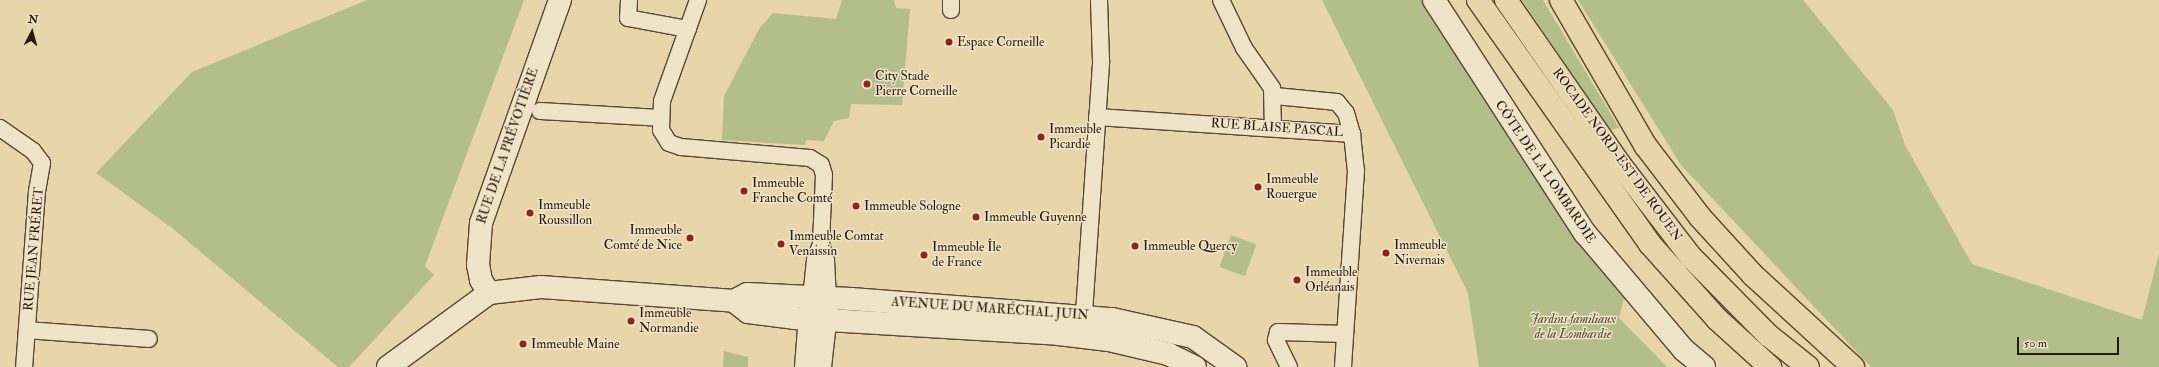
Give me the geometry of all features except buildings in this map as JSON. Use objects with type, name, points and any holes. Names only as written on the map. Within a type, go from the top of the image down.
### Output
[{"type":"highway","name":"ROCADE NORD-EST DE ROUEN","points":[[1478,0],[1650,244],[1717,319],[1770,367]]},
{"type":"highway","name":"ROCADE NORD-EST DE ROUEN","points":[[1506,0],[1618,162],[1691,257],[1743,311],[1808,367]]},
{"type":"highway","points":[[1562,0],[1645,145],[1700,217],[1753,275],[1853,367]]},
{"type":"street","name":"RUE DE LA PRÉVOTIÈRE","points":[[489,293],[481,280],[478,264],[481,223],[560,0]]},
{"type":"street","points":[[629,0],[628,18],[688,29]]},
{"type":"street","points":[[698,0],[668,82],[660,118],[664,137],[674,146],[817,161],[824,175],[821,244],[826,260],[819,309],[806,367]]},
{"type":"street","points":[[1083,326],[1102,34],[1099,0]]},
{"type":"street","points":[[1221,0],[1244,48],[1275,96],[1273,128]]},
{"type":"street","name":"CÔTE DE LA LOMBARDIE","points":[[1434,0],[1584,234],[1684,350],[1704,367]]},
{"type":"street","points":[[1275,96],[1337,102],[1346,113],[1352,134]]},
{"type":"street","points":[[540,111],[660,118]]},
{"type":"street","name":"RUE BLAISE PASCAL","points":[[1097,117],[1352,134],[1356,171],[1343,367]]},
{"type":"street","name":"RUE JEAN FRÉRET","points":[[0,128],[33,151],[42,163],[37,191],[24,367]]},
{"type":"street","name":"AVENUE DU MARÉCHAL JUIN","points":[[388,367],[489,293],[541,287],[734,301],[748,312],[819,309],[1180,332],[1217,351],[1235,367]]},
{"type":"street","points":[[819,309],[820,367]]},
{"type":"street","name":"AVENUE DU MARÉCHAL JUIN","points":[[1083,326],[1152,349],[1194,367]]},
{"type":"street","points":[[27,330],[149,339]]},
{"type":"street","points":[[1288,367],[1276,340],[1278,332],[1345,334]]},
{"type":"green space","points":[[367,0],[524,0],[425,266],[434,275],[349,367],[338,367],[172,228],[96,173],[192,72]]},
{"type":"green space","points":[[842,0],[894,0],[896,8],[910,9],[902,105],[851,104],[849,118],[834,121],[824,141],[806,140],[805,145],[722,140],[724,96],[759,29],[773,13],[836,19]]},
{"type":"green space","name":"Jardins familiaux de la Lombardie","points":[[1322,0],[1421,0],[1491,106],[1625,294],[1619,318],[1667,367],[1479,367],[1468,293]]},
{"type":"green space","points":[[1522,0],[1543,0],[1619,128],[1610,130]]},
{"type":"green space","points":[[1578,0],[1803,0],[1893,110],[1905,145],[1972,264],[2142,320],[2159,253],[2159,367],[1871,367],[1681,165]]},
{"type":"green space","points":[[1231,235],[1256,244],[1245,276],[1219,267]]},
{"type":"green space","points":[[724,351],[748,357],[748,367],[723,367]]},
{"type":"place","name":"Espace Corneille","points":[[949,42]]},
{"type":"place","name":"City Stade Pierre Corneille","points":[[867,84]]},
{"type":"place","name":"Immeuble Picardie","points":[[1041,137]]},
{"type":"place","name":"Immeuble Rouergue","points":[[1258,187]]},
{"type":"place","name":"Immeuble Franche Comté","points":[[744,191]]},
{"type":"place","name":"Immeuble Sologne","points":[[856,206]]},
{"type":"place","name":"Immeuble Roussillon","points":[[530,213]]},
{"type":"place","name":"Immeuble Guyenne","points":[[976,217]]},
{"type":"place","name":"Immeuble Comté de Nice","points":[[690,238]]},
{"type":"place","name":"Immeuble Comtat Venaissin","points":[[781,244]]},
{"type":"place","name":"Immeuble Quercy","points":[[1135,246]]},
{"type":"place","name":"Immeuble Nivernais","points":[[1386,253]]},
{"type":"place","name":"Immeuble Île de France","points":[[924,255]]},
{"type":"place","name":"Immeuble Orléanais","points":[[1297,280]]},
{"type":"place","name":"Immeuble Normandie","points":[[631,321]]},
{"type":"place","name":"Immeuble Maine","points":[[523,344]]}]
